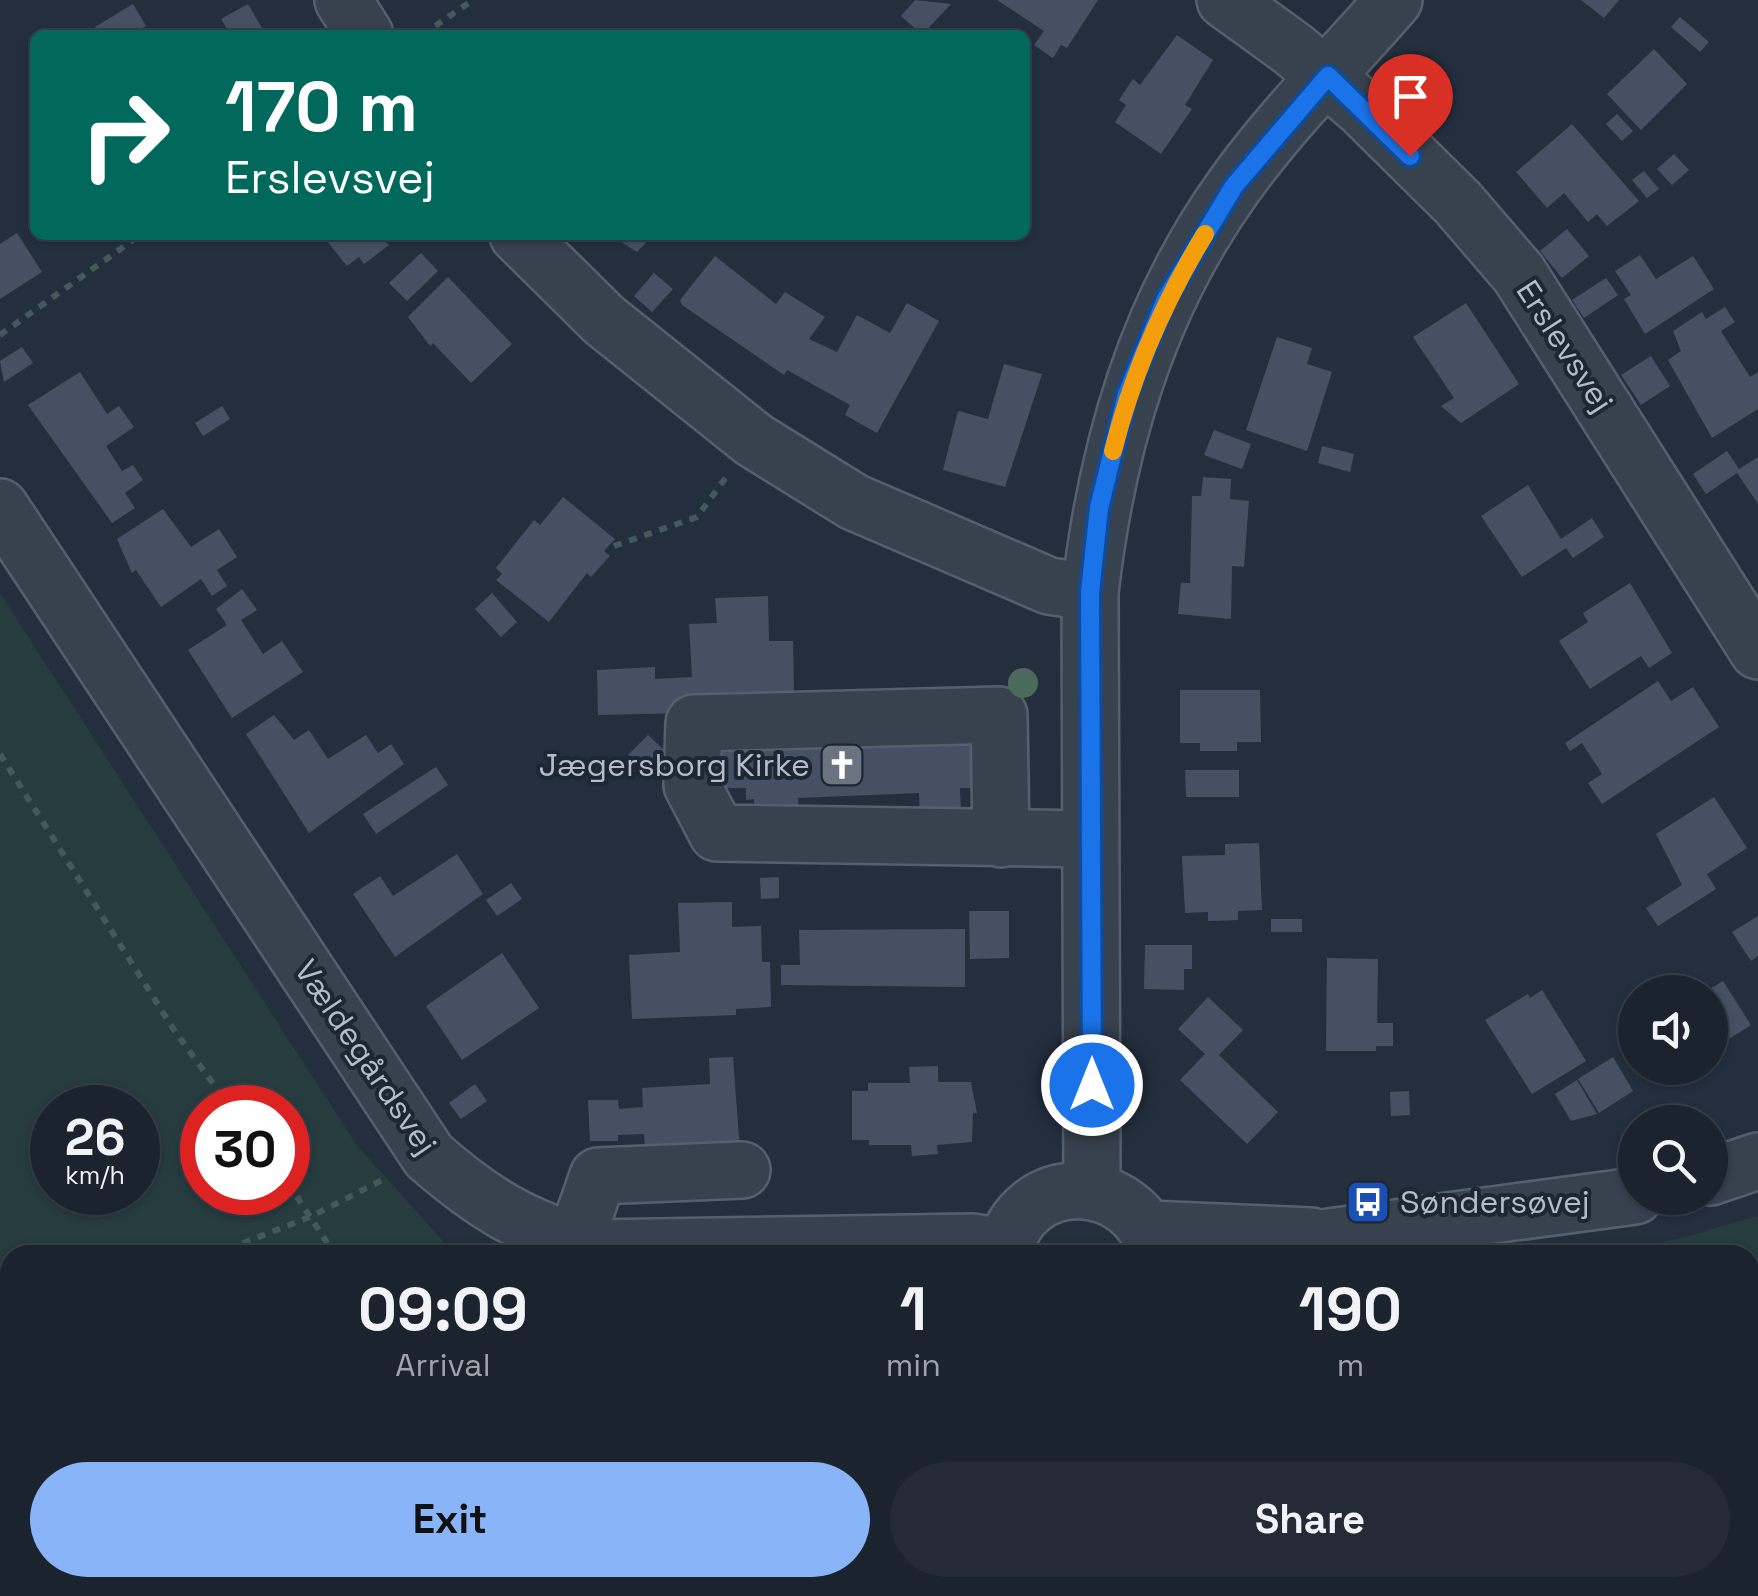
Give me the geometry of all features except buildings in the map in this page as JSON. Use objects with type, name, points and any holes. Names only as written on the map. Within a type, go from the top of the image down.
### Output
[{"type":"street","points":[[344,0],[363,30]]},
{"type":"street","name":"Erslevsvej","points":[[1225,0],[1328,76],[1458,203],[1519,274],[1758,651]]},
{"type":"street","points":[[1092,1191],[1090,592],[1099,508],[1127,394],[1166,299],[1234,186],[1394,0]]},
{"type":"street","points":[[523,240],[604,320],[754,440],[854,502],[1048,586],[1090,592]]},
{"type":"street","name":"Vældegårdsvej","points":[[0,507],[429,1156],[478,1199],[535,1230],[585,1245]]},
{"type":"street","points":[[1001,838],[998,715],[694,723],[692,785],[717,833],[1001,838],[1090,839]]},
{"type":"street","points":[[1728,1171],[1758,1161]]},
{"type":"street","points":[[575,1242],[598,1176],[742,1170]]},
{"type":"street","points":[[1007,1245],[1020,1220],[1040,1202],[1066,1192],[1092,1191],[1126,1204],[1153,1242],[1218,1228],[1329,1237]]},
{"type":"street","points":[[1302,1245],[1329,1237],[1618,1198]]},
{"type":"street","name":"Vældegårdsvej","points":[[839,1245],[973,1242],[983,1245]]},
{"type":"path","points":[[429,30],[472,0]]},
{"type":"path","points":[[0,335],[133,240]]},
{"type":"path","points":[[614,546],[697,517],[754,440]]},
{"type":"path","points":[[0,754],[174,1030],[215,1085]]},
{"type":"path","points":[[238,1245],[312,1216],[429,1156]]},
{"type":"path","points":[[310,1213],[329,1245]]},
{"type":"green space","points":[[0,593],[356,1144],[447,1245],[0,1245]]},
{"type":"green space","points":[[1758,1216],[1758,1245],[1647,1245]]},
{"type":"slow traffic","points":[[1113,451],[1127,394],[1166,299],[1205,234]]},
{"type":"place","name":"Jægersborg Kirke","points":[[842,765]]},
{"type":"place","name":"Søndersøvej","points":[[1368,1202]]},
{"type":"route","points":[[1092,1085],[1090,592],[1099,508],[1127,394],[1166,299],[1234,186],[1328,76],[1410,156]]}]
